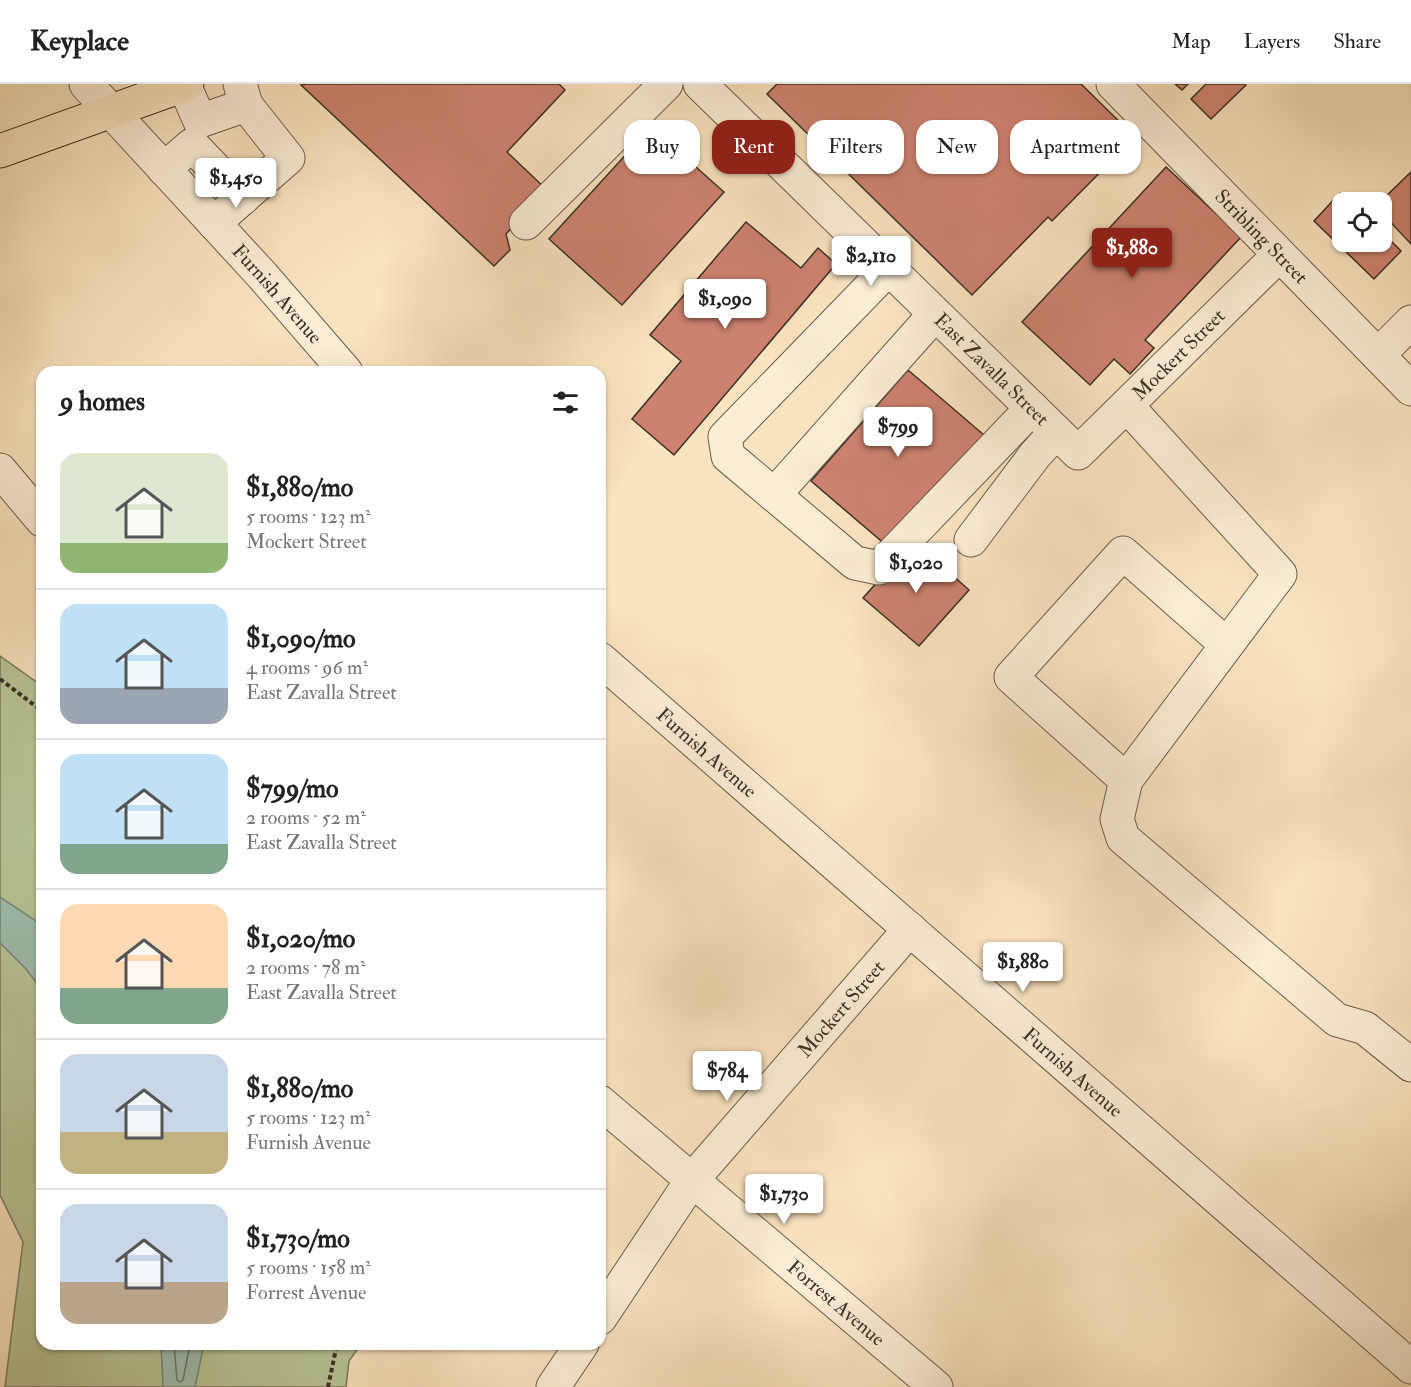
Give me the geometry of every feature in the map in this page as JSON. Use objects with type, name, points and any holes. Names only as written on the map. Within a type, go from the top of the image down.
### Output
[{"type":"main road","points":[[0,151],[186,85]]},
{"type":"street","name":"Furnish Avenue","points":[[86,84],[214,223],[341,366]]},
{"type":"street","points":[[526,223],[666,84]]},
{"type":"street","name":"East Zavalla Street","points":[[700,84],[1067,442]]},
{"type":"street","name":"Stribling Street","points":[[1113,84],[1411,389]]},
{"type":"street","points":[[186,85],[196,133],[243,198]]},
{"type":"street","points":[[164,169],[196,133],[243,95],[288,158],[214,223]]},
{"type":"street","name":"Mockert Street","points":[[971,540],[1035,455],[1067,442],[1127,406],[1279,255]]},
{"type":"street","points":[[889,268],[725,436],[728,456],[855,562],[879,568],[1032,408]]},
{"type":"street","points":[[774,495],[935,314]]},
{"type":"street","points":[[1378,355],[1411,322]]},
{"type":"street","points":[[1127,406],[1280,574],[1126,780],[1118,819],[1123,838],[1336,1020],[1365,1028],[1411,1065]]},
{"type":"street","points":[[0,470],[36,513]]},
{"type":"street","points":[[1126,780],[1011,677],[1123,553],[1227,645]]},
{"type":"street","name":"Furnish Avenue","points":[[606,664],[1411,1367]]},
{"type":"street","name":"Mockert Street","points":[[606,1309],[692,1180],[910,929]]},
{"type":"street","name":"Forrest Avenue","points":[[606,1107],[936,1387]]},
{"type":"street","points":[[553,1387],[578,1350]]},
{"type":"path","points":[[0,679],[36,706]]},
{"type":"path","points":[[328,1387],[336,1350]]},
{"type":"green space","points":[[0,656],[36,682],[36,1350],[357,1350],[349,1361],[346,1387],[5,1387],[23,1242],[0,1195]]},
{"type":"water","points":[[0,897],[36,921],[36,982],[26,969],[0,943]]},
{"type":"water","points":[[161,1350],[203,1350],[195,1387],[163,1387]]},
{"type":"building","points":[[559,84],[565,90],[507,152],[547,190],[506,234],[510,250],[494,266],[301,85]]},
{"type":"building","points":[[777,84],[1081,84],[1118,120],[1010,120],[1010,174],[1098,174],[1052,221],[1048,217],[972,295],[849,174],[904,174],[904,120],[807,120],[807,133],[767,94]]},
{"type":"building","points":[[1175,84],[1188,84],[1182,90]]},
{"type":"building","points":[[1206,84],[1246,85],[1211,119],[1191,99]]},
{"type":"building","points":[[624,157],[624,174],[700,174],[700,171],[724,192],[622,305],[549,239]]},
{"type":"building","points":[[1166,167],[1241,237],[1145,340],[1154,348],[1130,374],[1114,359],[1090,385],[1022,322]]},
{"type":"building","points":[[1411,172],[1411,244],[1392,224],[1390,192]]},
{"type":"building","points":[[1332,202],[1332,238],[1314,221]]},
{"type":"building","points":[[746,222],[801,268],[818,248],[836,264],[674,455],[632,419],[681,361],[650,335]]},
{"type":"building","points":[[1392,242],[1401,251],[1374,279],[1346,252],[1392,252]]},
{"type":"building","points":[[908,370],[984,435],[887,546],[811,481]]},
{"type":"building","points":[[914,541],[969,590],[919,646],[863,598]]}]
